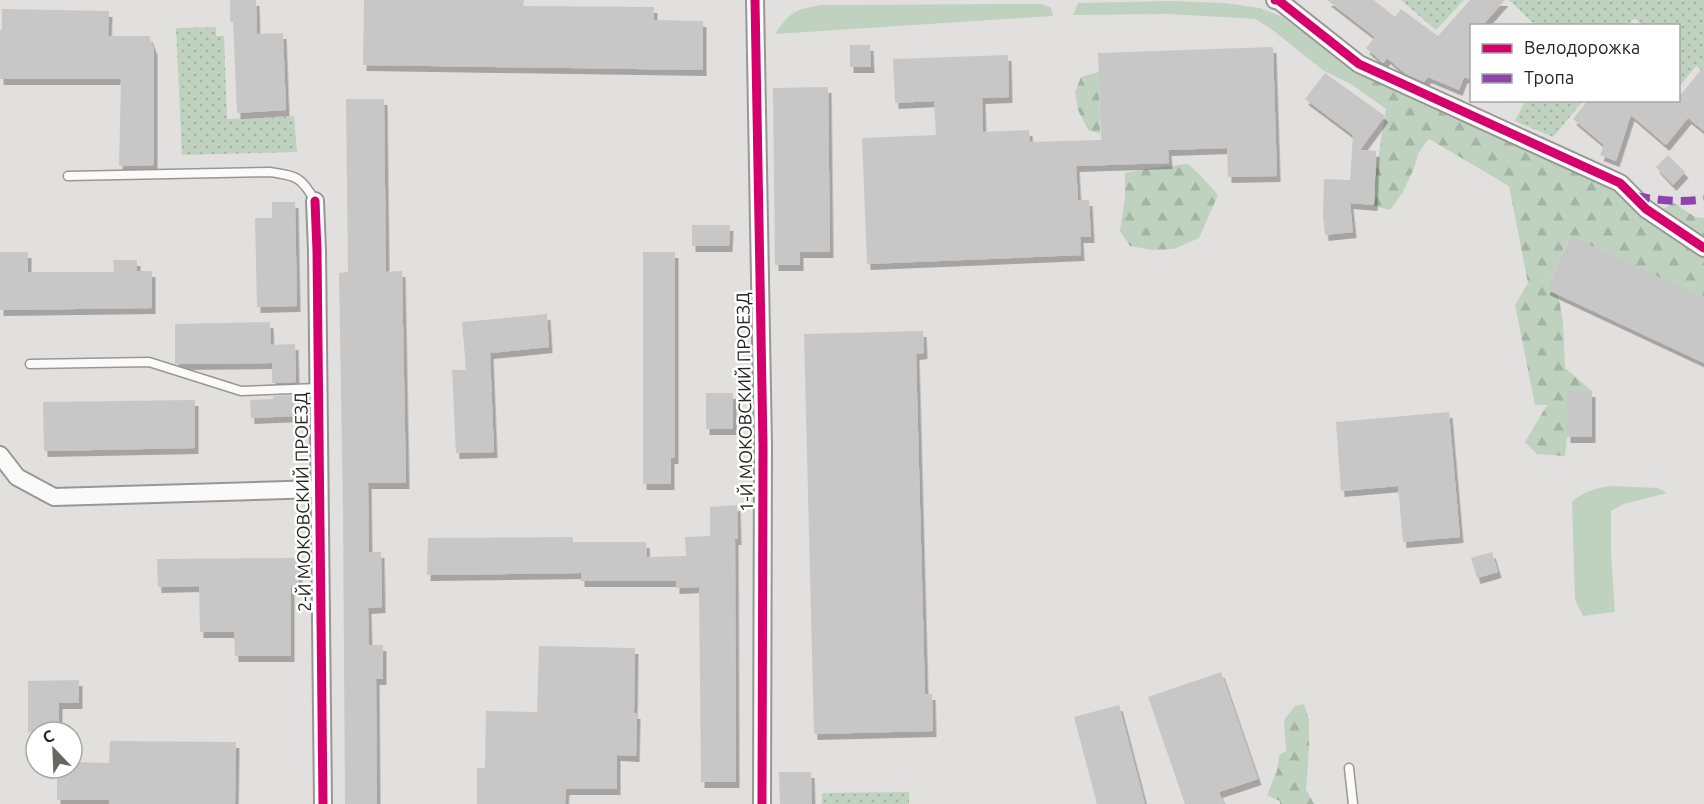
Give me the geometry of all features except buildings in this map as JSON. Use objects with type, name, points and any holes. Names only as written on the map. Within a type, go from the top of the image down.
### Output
[{"type":"street","name":"1-Й МОКОВСКИЙ ПРОЕЗД","points":[[755,0],[763,446],[762,804]]},
{"type":"street","points":[[1277,0],[1359,64],[1620,183],[1646,209],[1704,248]]},
{"type":"street","name":"2-Й МОКОВСКИЙ ПРОЕЗД","points":[[315,201],[323,804]]},
{"type":"street","name":"2-Й МОКОВСКИЙ ПРОЕЗД","points":[[0,455],[17,477],[54,497],[319,489]]},
{"type":"lane","points":[[68,176],[270,172],[291,175],[305,184],[315,201]]},
{"type":"lane","points":[[30,364],[149,362],[241,392],[318,388]]},
{"type":"lane","points":[[1349,768],[1353,804]]},
{"type":"green space","points":[[1401,0],[1464,0],[1436,30]]},
{"type":"green space","points":[[1509,0],[1704,0],[1704,72],[1696,66],[1680,86],[1680,24],[1641,24],[1635,18],[1629,24],[1534,24]]},
{"type":"green space","points":[[1171,1],[1225,3],[1260,8],[1283,17],[1363,71],[1351,74],[1351,84],[1324,71],[1270,28],[1255,19],[1169,14],[1073,15],[1078,3]]},
{"type":"green space","points":[[1042,4],[1051,8],[1053,16],[775,34],[789,16],[805,8],[822,5]]},
{"type":"green space","points":[[216,27],[216,36],[224,36],[227,119],[294,116],[297,152],[182,155],[176,28]]},
{"type":"green space","points":[[1363,71],[1382,79],[1448,116],[1526,147],[1566,168],[1619,191],[1625,202],[1650,222],[1704,255],[1704,298],[1570,237],[1546,289],[1558,295],[1563,321],[1565,368],[1592,391],[1567,437],[1565,456],[1537,454],[1525,442],[1547,405],[1535,405],[1515,305],[1528,283],[1509,186],[1429,139],[1419,152],[1403,192],[1390,210],[1374,206],[1376,172],[1386,109],[1351,84],[1351,74]]},
{"type":"green space","points":[[1099,72],[1100,134],[1088,130],[1078,110],[1075,92],[1081,77]]},
{"type":"green space","points":[[1524,102],[1582,102],[1553,137],[1515,121]]},
{"type":"green space","points":[[1188,164],[1218,195],[1199,238],[1174,249],[1151,250],[1130,246],[1120,231],[1125,198],[1125,173]]},
{"type":"green space","points":[[1674,203],[1695,217],[1704,218],[1704,241],[1663,209]]},
{"type":"green space","points":[[1611,486],[1658,488],[1667,493],[1624,504],[1611,511],[1615,612],[1583,616],[1575,600],[1572,502],[1585,493]]},
{"type":"green space","points":[[1304,704],[1309,720],[1306,789],[1314,804],[1280,804],[1280,801],[1267,795],[1277,771],[1279,755],[1286,751],[1284,720],[1295,706]]},
{"type":"green space","points":[[909,792],[909,804],[822,804],[822,793]]},
{"type":"marked path","points":[[1635,196],[1687,201],[1704,199]]},
{"type":"cycle path","points":[[755,0],[763,446],[762,804]]},
{"type":"cycle path","points":[[1275,0],[1278,0],[1359,64],[1620,183],[1646,209],[1704,248]]},
{"type":"cycle path","points":[[315,201],[323,804]]}]
